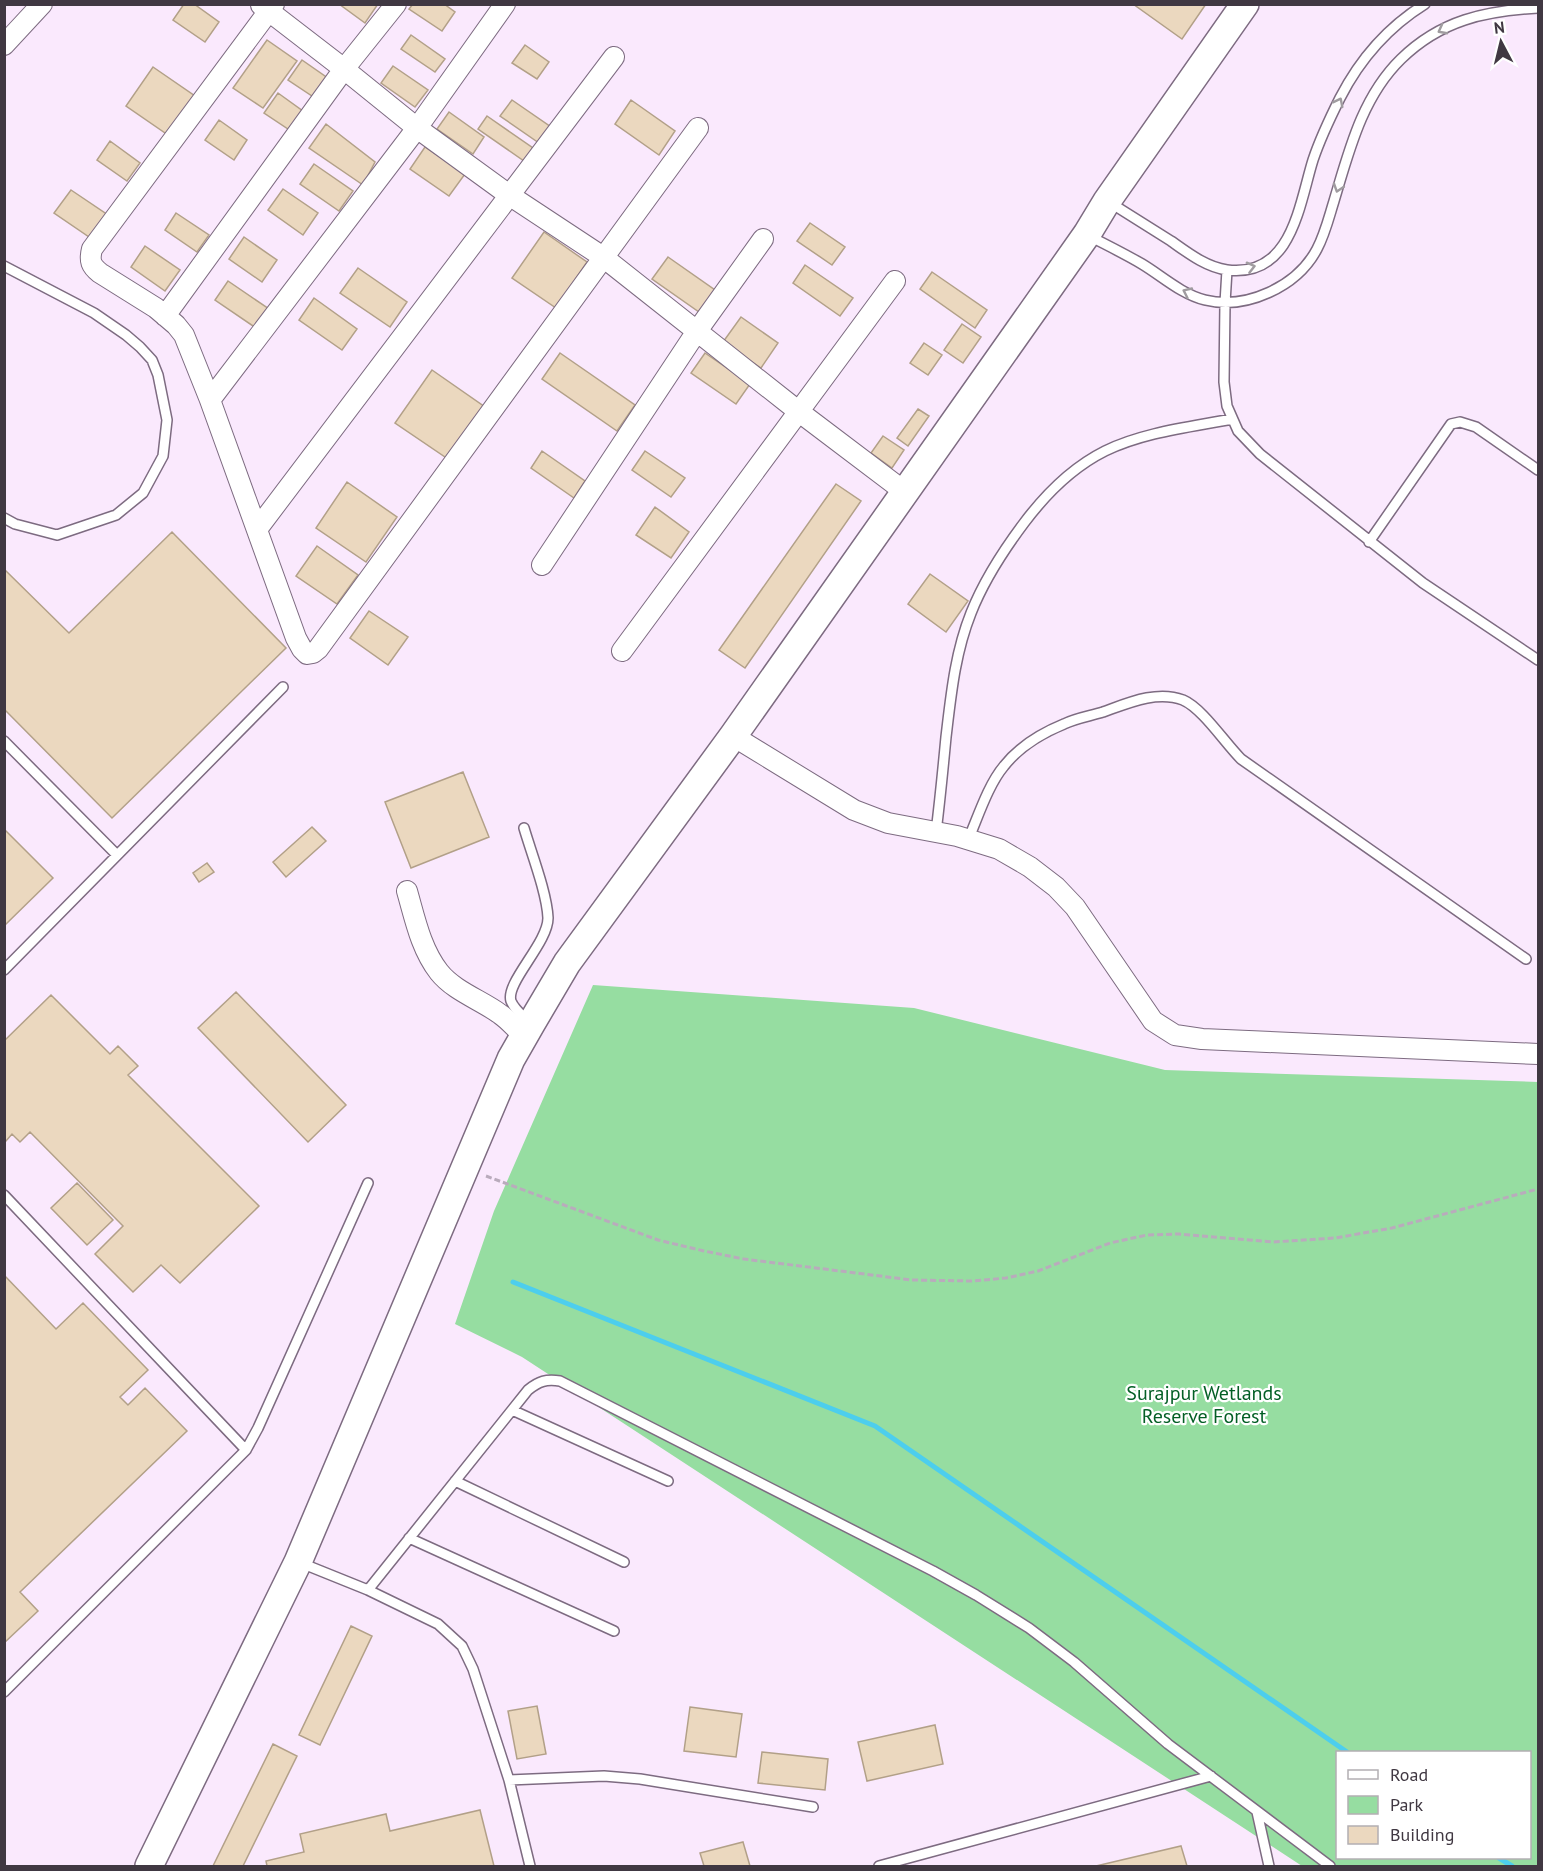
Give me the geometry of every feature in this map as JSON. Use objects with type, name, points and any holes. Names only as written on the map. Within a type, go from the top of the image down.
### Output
[{"type":"main road","points":[[149,1866],[298,1562],[511,1059],[567,963],[733,736],[1087,234],[1107,201],[1245,4]]},
{"type":"street","points":[[4,45],[42,4]]},
{"type":"street","points":[[165,316],[344,69],[396,4]]},
{"type":"street","points":[[210,400],[417,128],[505,4]]},
{"type":"street","points":[[698,128],[603,257],[318,649],[312,653],[307,654],[296,638],[258,528],[183,335],[156,308],[92,266],[90,258],[92,249],[268,7],[417,128],[509,195],[603,257],[904,492]]},
{"type":"street","points":[[258,528],[614,57]]},
{"type":"street","points":[[542,565],[697,331],[763,239]]},
{"type":"street","points":[[622,651],[895,281]]},
{"type":"street","points":[[733,736],[854,810],[888,823],[936,832],[999,849],[1030,867],[1056,887],[1076,907],[1153,1021],[1175,1035],[1202,1039],[1539,1054]]},
{"type":"street","points":[[406,891],[418,932],[440,973],[456,986],[528,1030]]},
{"type":"lane","points":[[1107,201],[1207,265],[1227,270],[1258,267],[1282,247],[1297,220],[1313,161],[1323,135],[1341,95],[1359,66],[1378,42],[1404,17],[1425,4]]},
{"type":"lane","points":[[1087,234],[1142,264],[1185,293],[1205,300],[1225,303],[1259,298],[1283,285],[1305,266],[1317,250],[1366,107],[1401,59],[1440,30],[1462,20],[1486,13],[1539,8]]},
{"type":"lane","points":[[4,266],[94,313],[140,347],[152,360],[158,375],[167,420],[163,456],[148,484],[143,493],[116,515],[57,535],[15,524],[4,518]]},
{"type":"lane","points":[[1227,270],[1224,382],[1227,406],[1238,431],[1260,454],[1369,542],[1423,583],[1539,660]]},
{"type":"lane","points":[[936,832],[952,685],[958,656],[971,613],[991,572],[1014,536],[1041,501],[1077,470],[1107,451],[1160,434],[1232,419]]},
{"type":"lane","points":[[1369,542],[1451,424],[1460,422],[1476,428],[1539,470]]},
{"type":"lane","points":[[4,970],[284,687]]},
{"type":"lane","points":[[968,840],[996,777],[1004,765],[1040,736],[1065,723],[1144,698],[1166,697],[1182,700],[1195,707],[1241,759],[1526,959]]},
{"type":"lane","points":[[4,741],[117,855]]},
{"type":"lane","points":[[524,828],[546,903],[548,920],[543,936],[511,989],[510,1000],[528,1030]]},
{"type":"lane","points":[[4,1692],[246,1450],[368,1183]]},
{"type":"lane","points":[[4,1195],[246,1450]]},
{"type":"lane","points":[[368,1590],[528,1390],[539,1381],[560,1381],[933,1571],[1029,1628],[1074,1662],[1168,1744],[1330,1866]]},
{"type":"lane","points":[[512,1410],[668,1481]]},
{"type":"lane","points":[[455,1481],[624,1562]]},
{"type":"lane","points":[[409,1538],[614,1631]]},
{"type":"lane","points":[[298,1562],[368,1590],[438,1624],[462,1646],[474,1668],[509,1779],[530,1866]]},
{"type":"lane","points":[[509,1779],[604,1776],[640,1779],[813,1807]]},
{"type":"lane","points":[[879,1866],[1210,1776]]},
{"type":"lane","points":[[1257,1812],[1269,1866]]},
{"type":"path","points":[[465,1168],[658,1239],[704,1251],[744,1259],[912,1280],[972,1281],[1006,1278],[1038,1271],[1110,1243],[1147,1235],[1179,1234],[1273,1242],[1335,1238],[1392,1228],[1539,1189]]},
{"type":"green space","name":"Surajpur Wetlands Reserve Forest","points":[[593,985],[914,1008],[1165,1070],[1538,1082],[1538,1866],[1302,1866],[522,1357],[455,1324],[494,1211]]},
{"type":"building","points":[[184,4],[194,4],[219,22],[205,42],[173,20]]},
{"type":"building","points":[[339,4],[378,4],[365,23]]},
{"type":"building","points":[[413,4],[444,4],[455,12],[442,31],[409,9]]},
{"type":"building","points":[[1133,4],[1206,4],[1182,39]]},
{"type":"building","points":[[411,35],[445,59],[435,72],[401,49]]},
{"type":"building","points":[[267,40],[297,61],[263,108],[233,88]]},
{"type":"building","points":[[525,45],[549,62],[537,79],[512,63]]},
{"type":"building","points":[[302,60],[332,81],[318,100],[288,80]]},
{"type":"building","points":[[393,66],[428,90],[415,107],[381,83]]},
{"type":"building","points":[[153,67],[195,96],[168,135],[126,106]]},
{"type":"building","points":[[278,93],[307,114],[294,133],[264,113]]},
{"type":"building","points":[[512,100],[551,127],[539,143],[500,116]]},
{"type":"building","points":[[631,100],[675,131],[659,155],[615,124]]},
{"type":"building","points":[[449,112],[484,137],[473,154],[437,129]]},
{"type":"building","points":[[487,116],[533,148],[524,161],[478,129]]},
{"type":"building","points":[[219,120],[247,140],[234,160],[205,140]]},
{"type":"building","points":[[326,124],[375,162],[363,185],[309,148]]},
{"type":"building","points":[[110,141],[140,163],[127,181],[97,160]]},
{"type":"building","points":[[425,147],[465,174],[449,196],[410,169]]},
{"type":"building","points":[[314,164],[353,191],[339,211],[300,184]]},
{"type":"building","points":[[283,189],[318,213],[303,235],[268,210]]},
{"type":"building","points":[[71,190],[108,215],[92,239],[54,213]]},
{"type":"building","points":[[176,213],[209,235],[197,252],[165,230]]},
{"type":"building","points":[[810,223],[845,247],[832,265],[797,241]]},
{"type":"building","points":[[544,232],[587,262],[556,308],[512,278]]},
{"type":"building","points":[[244,237],[277,260],[262,282],[229,259]]},
{"type":"building","points":[[145,246],[180,270],[165,291],[131,267]]},
{"type":"building","points":[[668,257],[715,290],[699,312],[652,279]]},
{"type":"building","points":[[805,265],[853,298],[840,316],[793,283]]},
{"type":"building","points":[[358,268],[407,302],[390,327],[340,293]]},
{"type":"building","points":[[932,272],[987,310],[975,328],[920,289]]},
{"type":"building","points":[[228,281],[269,309],[256,328],[215,300]]},
{"type":"building","points":[[314,298],[357,329],[342,350],[299,320]]},
{"type":"building","points":[[741,317],[778,343],[761,368],[723,342]]},
{"type":"building","points":[[962,324],[981,337],[963,363],[944,350]]},
{"type":"building","points":[[924,343],[942,355],[928,375],[910,363]]},
{"type":"building","points":[[560,353],[635,405],[617,431],[542,379]]},
{"type":"building","points":[[705,353],[750,384],[736,404],[691,373]]},
{"type":"building","points":[[432,370],[485,407],[448,459],[395,423]]},
{"type":"building","points":[[918,409],[929,416],[908,446],[897,438]]},
{"type":"building","points":[[883,436],[904,450],[892,468],[871,453]]},
{"type":"building","points":[[542,451],[585,481],[574,498],[531,468]]},
{"type":"building","points":[[645,451],[685,478],[671,497],[632,470]]},
{"type":"building","points":[[347,482],[397,517],[366,562],[316,528]]},
{"type":"building","points":[[836,484],[861,501],[745,668],[719,650]]},
{"type":"building","points":[[655,507],[689,532],[671,558],[636,535]]},
{"type":"building","points":[[172,532],[286,648],[112,818],[4,709],[4,569],[69,633]]},
{"type":"building","points":[[317,546],[358,575],[337,604],[296,576]]},
{"type":"building","points":[[930,574],[968,601],[946,632],[908,604]]},
{"type":"building","points":[[369,611],[408,637],[388,665],[350,638]]},
{"type":"building","points":[[463,772],[489,837],[411,868],[385,802]]},
{"type":"building","points":[[312,827],[326,841],[286,877],[273,862]]},
{"type":"building","points":[[4,829],[53,878],[4,926]]},
{"type":"building","points":[[207,863],[214,872],[199,882],[193,873]]},
{"type":"building","points":[[236,992],[346,1105],[308,1142],[198,1028]]},
{"type":"building","points":[[51,995],[110,1054],[118,1046],[138,1066],[128,1075],[259,1206],[180,1283],[161,1265],[133,1292],[95,1254],[123,1226],[30,1132],[20,1142],[12,1134],[6,1141],[4,1139],[4,1041]]},
{"type":"building","points":[[77,1183],[113,1220],[87,1245],[51,1208]]},
{"type":"building","points":[[4,1275],[56,1329],[83,1303],[148,1370],[120,1397],[128,1405],[145,1388],[187,1431],[20,1592],[38,1611],[4,1643]]},
{"type":"building","points":[[351,1626],[372,1636],[320,1745],[299,1735]]},
{"type":"building","points":[[537,1706],[546,1754],[517,1759],[508,1711]]},
{"type":"building","points":[[690,1707],[742,1714],[736,1757],[684,1751]]},
{"type":"building","points":[[935,1725],[943,1764],[867,1781],[858,1742]]},
{"type":"building","points":[[273,1744],[297,1756],[243,1866],[213,1866]]},
{"type":"building","points":[[762,1752],[828,1759],[825,1790],[758,1783]]},
{"type":"building","points":[[480,1810],[494,1866],[267,1866],[266,1861],[304,1852],[300,1834],[386,1814],[390,1831]]},
{"type":"building","points":[[743,1842],[750,1866],[704,1866],[700,1853]]},
{"type":"building","points":[[1181,1846],[1187,1866],[1096,1866]]},
{"type":"waterway","points":[[513,1282],[875,1426],[1346,1751]]},
{"type":"waterway","points":[[1501,1859],[1512,1866]]}]
